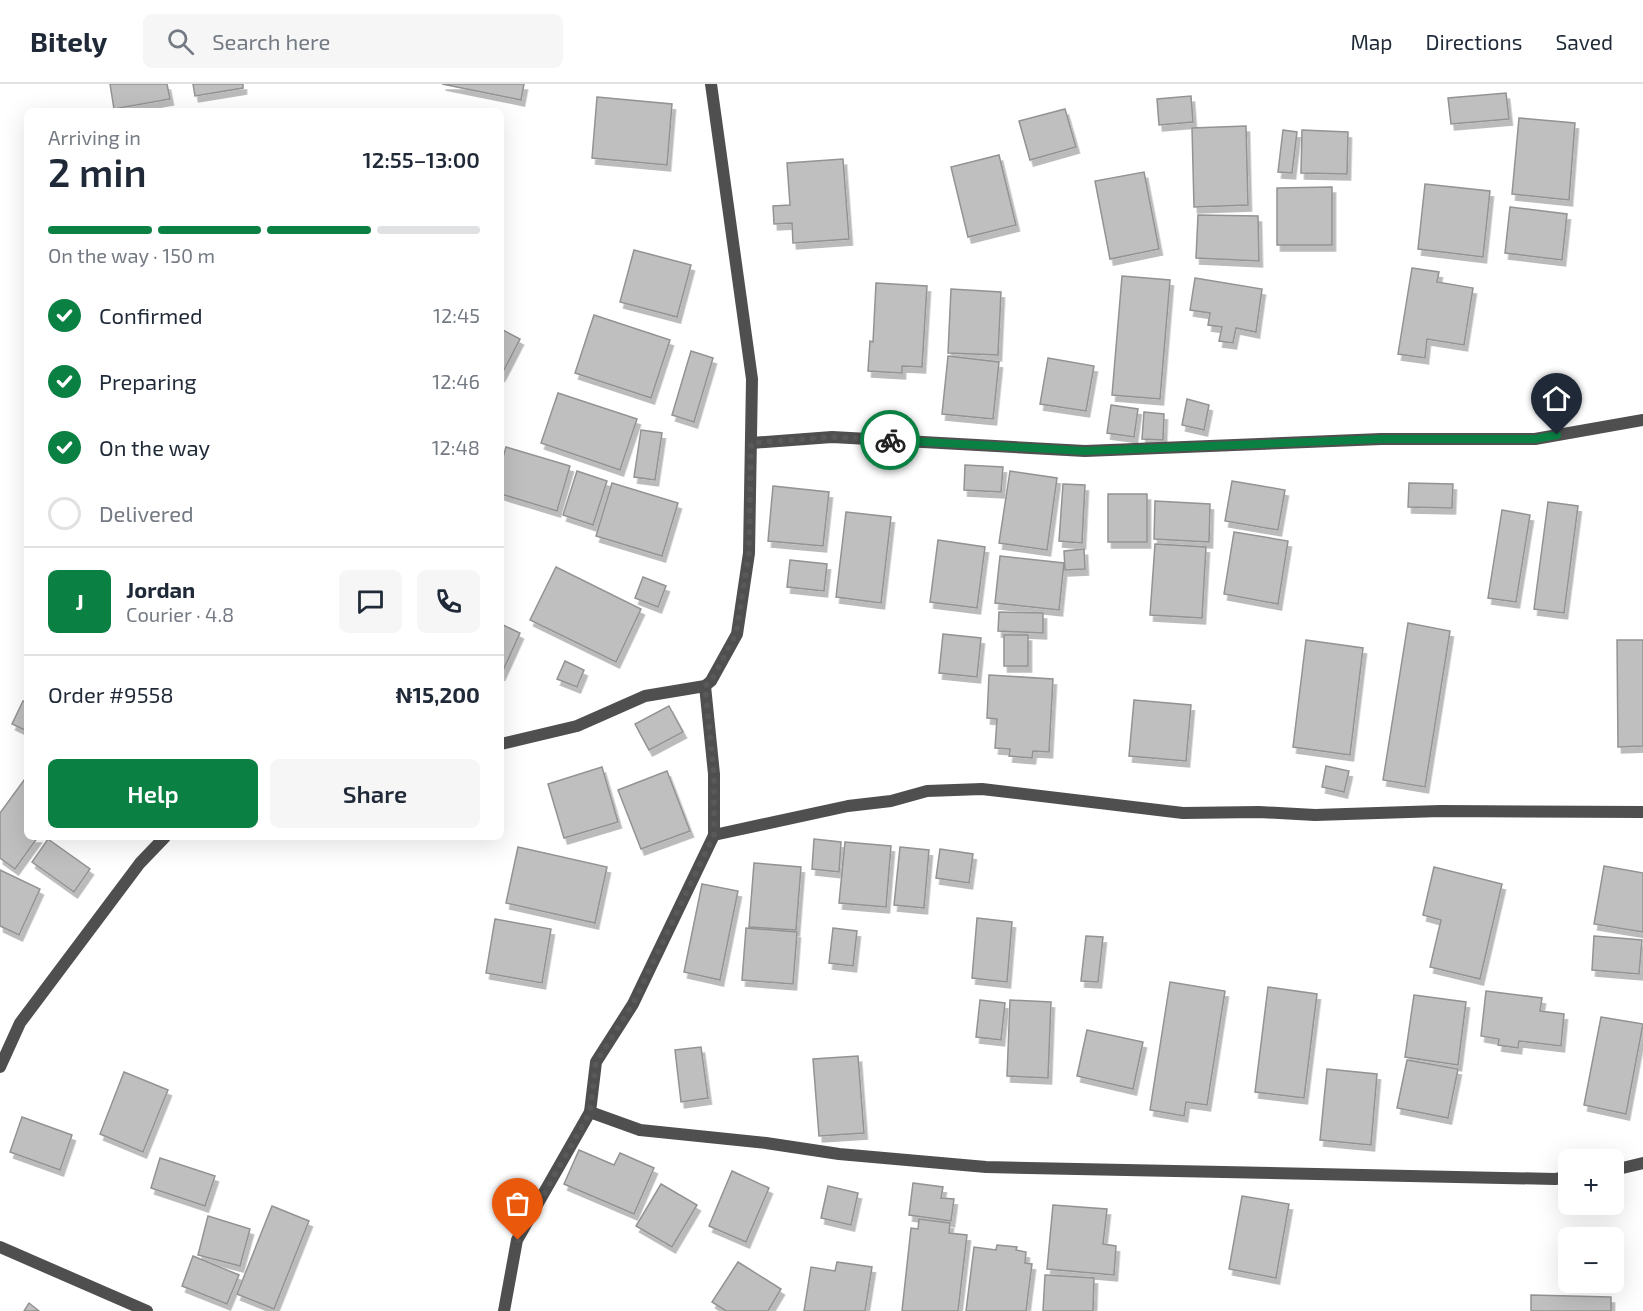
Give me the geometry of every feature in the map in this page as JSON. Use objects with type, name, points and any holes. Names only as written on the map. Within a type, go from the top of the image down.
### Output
[{"type":"street","points":[[504,743],[577,726],[645,696],[705,686],[711,681],[736,634],[749,553],[752,379],[711,84]]},
{"type":"street","points":[[751,443],[832,437],[1085,451],[1381,439],[1535,439],[1643,420]]},
{"type":"street","points":[[504,1311],[518,1240],[590,1112],[596,1062],[633,1004],[714,835],[714,774],[705,686]]},
{"type":"street","points":[[714,835],[927,791],[982,789],[1183,813],[1259,812],[1315,815],[1440,811],[1643,812]]},
{"type":"street","points":[[0,1066],[20,1023],[140,864],[162,840]]},
{"type":"street","points":[[590,1112],[640,1130],[766,1143],[839,1154],[986,1167],[1558,1179]]},
{"type":"street","points":[[1624,1168],[1643,1163]]},
{"type":"street","points":[[0,1247],[147,1311]]},
{"type":"building","points":[[110,84],[167,84],[170,99],[114,108]]},
{"type":"building","points":[[193,84],[243,84],[243,88],[195,96]]},
{"type":"building","points":[[442,84],[524,84],[521,100]]},
{"type":"building","points":[[1506,93],[1509,119],[1451,124],[1448,98]]},
{"type":"building","points":[[1191,96],[1193,122],[1159,125],[1157,99]]},
{"type":"building","points":[[597,97],[672,104],[667,165],[592,158]]},
{"type":"building","points":[[1065,109],[1076,147],[1030,160],[1019,121]]},
{"type":"building","points":[[1519,118],[1575,123],[1569,200],[1512,194]]},
{"type":"building","points":[[1246,126],[1248,205],[1194,207],[1192,128]]},
{"type":"building","points":[[1283,130],[1297,132],[1292,173],[1278,172]]},
{"type":"building","points":[[1302,130],[1348,132],[1347,174],[1301,173]]},
{"type":"building","points":[[999,155],[1016,225],[968,237],[951,167]]},
{"type":"building","points":[[843,159],[849,239],[793,243],[792,223],[774,224],[773,206],[790,205],[787,163]]},
{"type":"building","points":[[1144,172],[1159,249],[1110,259],[1095,181]]},
{"type":"building","points":[[1425,184],[1490,191],[1483,257],[1418,249]]},
{"type":"building","points":[[1332,187],[1332,245],[1277,245],[1277,188]]},
{"type":"building","points":[[1510,207],[1567,214],[1562,260],[1505,253]]},
{"type":"building","points":[[1198,215],[1258,216],[1259,261],[1196,258]]},
{"type":"building","points":[[634,250],[691,265],[677,317],[620,302]]},
{"type":"building","points":[[1412,268],[1439,272],[1437,282],[1473,288],[1464,345],[1427,339],[1425,358],[1398,354]]},
{"type":"building","points":[[1122,276],[1170,280],[1160,399],[1112,395]]},
{"type":"building","points":[[1195,278],[1262,289],[1256,332],[1236,328],[1233,343],[1219,341],[1222,327],[1208,325],[1210,313],[1190,310]]},
{"type":"building","points":[[876,283],[927,286],[922,367],[902,366],[902,373],[868,371],[870,341],[873,342]]},
{"type":"building","points":[[951,289],[1001,292],[998,355],[948,353]]},
{"type":"building","points":[[594,315],[670,340],[651,398],[575,373]]},
{"type":"building","points":[[504,331],[520,339],[504,370]]},
{"type":"building","points":[[691,351],[713,358],[694,422],[672,415]]},
{"type":"building","points":[[948,356],[999,362],[993,419],[942,414]]},
{"type":"building","points":[[1048,358],[1094,366],[1086,411],[1040,404]]},
{"type":"building","points":[[558,393],[637,419],[620,470],[541,443]]},
{"type":"building","points":[[1187,399],[1209,405],[1204,430],[1182,425]]},
{"type":"building","points":[[1111,405],[1138,409],[1134,437],[1107,433]]},
{"type":"building","points":[[1144,412],[1164,414],[1163,440],[1142,439]]},
{"type":"building","points":[[641,430],[662,433],[655,480],[634,477]]},
{"type":"building","points":[[506,447],[570,466],[557,511],[504,495]]},
{"type":"building","points":[[965,465],[1003,467],[1001,492],[964,490]]},
{"type":"building","points":[[577,471],[607,481],[593,525],[563,515]]},
{"type":"building","points":[[1010,471],[1057,478],[1047,550],[999,543]]},
{"type":"building","points":[[1232,481],[1285,490],[1278,530],[1225,521]]},
{"type":"building","points":[[612,483],[678,503],[662,556],[596,536]]},
{"type":"building","points":[[1409,483],[1453,484],[1452,508],[1408,507]]},
{"type":"building","points":[[1063,484],[1085,485],[1082,543],[1059,541]]},
{"type":"building","points":[[773,486],[829,492],[823,546],[768,541]]},
{"type":"building","points":[[1108,494],[1147,494],[1147,542],[1108,542]]},
{"type":"building","points":[[1155,501],[1210,504],[1209,542],[1154,539]]},
{"type":"building","points":[[1548,502],[1578,506],[1564,613],[1534,609]]},
{"type":"building","points":[[1502,510],[1530,515],[1516,602],[1488,598]]},
{"type":"building","points":[[846,512],[891,517],[881,603],[836,597]]},
{"type":"building","points":[[1234,532],[1288,541],[1278,604],[1224,594]]},
{"type":"building","points":[[938,540],[985,547],[977,608],[930,602]]},
{"type":"building","points":[[1155,544],[1206,547],[1202,618],[1150,615]]},
{"type":"building","points":[[1084,549],[1085,569],[1065,570],[1064,551]]},
{"type":"building","points":[[1000,556],[1064,563],[1059,610],[995,603]]},
{"type":"building","points":[[790,560],[827,564],[824,591],[787,587]]},
{"type":"building","points":[[556,567],[641,609],[616,662],[530,620]]},
{"type":"building","points":[[643,577],[666,586],[658,607],[635,598]]},
{"type":"building","points":[[999,612],[1043,613],[1043,633],[998,631]]},
{"type":"building","points":[[1408,623],[1450,631],[1425,787],[1383,780]]},
{"type":"building","points":[[504,625],[520,633],[504,668]]},
{"type":"building","points":[[943,634],[981,638],[977,677],[939,673]]},
{"type":"building","points":[[1004,635],[1028,635],[1028,666],[1004,666]]},
{"type":"building","points":[[1306,640],[1363,648],[1350,755],[1293,747]]},
{"type":"building","points":[[1617,640],[1643,640],[1643,746],[1618,747]]},
{"type":"building","points":[[565,661],[584,670],[577,687],[557,679]]},
{"type":"building","points":[[989,675],[1053,679],[1049,752],[1033,751],[1032,758],[1009,756],[1010,749],[995,748],[997,719],[987,718]]},
{"type":"building","points":[[1134,700],[1191,705],[1186,761],[1129,756]]},
{"type":"building","points":[[23,701],[24,702],[24,730],[12,724]]},
{"type":"building","points":[[669,706],[683,732],[649,750],[635,724]]},
{"type":"building","points":[[1326,766],[1349,771],[1344,792],[1322,787]]},
{"type":"building","points":[[602,767],[618,822],[564,838],[548,784]]},
{"type":"building","points":[[667,771],[690,831],[641,849],[618,790]]},
{"type":"building","points":[[24,780],[24,840],[36,840],[15,869],[0,858],[0,813]]},
{"type":"building","points":[[814,839],[841,842],[839,872],[812,869]]},
{"type":"building","points":[[49,840],[90,869],[74,892],[32,862]]},
{"type":"building","points":[[845,842],[891,846],[886,907],[839,903]]},
{"type":"building","points":[[518,847],[607,867],[595,923],[506,903]]},
{"type":"building","points":[[900,847],[929,850],[924,908],[894,905]]},
{"type":"building","points":[[940,849],[973,854],[969,883],[936,878]]},
{"type":"building","points":[[754,863],[801,867],[796,930],[749,927]]},
{"type":"building","points":[[1604,866],[1643,873],[1643,932],[1594,924]]},
{"type":"building","points":[[1434,867],[1502,884],[1480,979],[1430,967],[1441,920],[1423,915]]},
{"type":"building","points":[[0,870],[40,889],[19,935],[0,926]]},
{"type":"building","points":[[702,884],[738,891],[720,980],[684,972]]},
{"type":"building","points":[[977,918],[1012,922],[1007,982],[972,978]]},
{"type":"building","points":[[495,919],[551,929],[542,983],[486,973]]},
{"type":"building","points":[[746,928],[797,932],[793,984],[742,980]]},
{"type":"building","points":[[833,928],[857,931],[853,966],[829,963]]},
{"type":"building","points":[[1086,936],[1103,937],[1098,982],[1081,981]]},
{"type":"building","points":[[1594,936],[1642,940],[1639,974],[1592,970]]},
{"type":"building","points":[[1170,982],[1225,991],[1207,1105],[1186,1102],[1184,1116],[1150,1110]]},
{"type":"building","points":[[1268,987],[1317,994],[1304,1098],[1255,1092]]},
{"type":"building","points":[[1486,991],[1542,998],[1540,1011],[1564,1014],[1561,1046],[1519,1041],[1518,1048],[1498,1045],[1499,1039],[1481,1036]]},
{"type":"building","points":[[1414,995],[1466,1002],[1458,1065],[1405,1057]]},
{"type":"building","points":[[980,1000],[1005,1003],[1001,1040],[976,1037]]},
{"type":"building","points":[[1010,1000],[1051,1002],[1048,1078],[1007,1076]]},
{"type":"building","points":[[1601,1017],[1643,1024],[1626,1114],[1584,1105]]},
{"type":"building","points":[[1087,1030],[1143,1042],[1133,1089],[1077,1076]]},
{"type":"building","points":[[701,1047],[708,1098],[681,1102],[675,1050]]},
{"type":"building","points":[[858,1056],[864,1133],[819,1136],[813,1059]]},
{"type":"building","points":[[1407,1060],[1458,1069],[1448,1118],[1397,1108]]},
{"type":"building","points":[[1327,1069],[1377,1074],[1371,1145],[1320,1140]]},
{"type":"building","points":[[124,1072],[168,1090],[143,1152],[100,1134]]},
{"type":"building","points":[[22,1117],[72,1135],[60,1170],[10,1152]]},
{"type":"building","points":[[579,1150],[614,1165],[620,1153],[654,1168],[634,1214],[564,1184]]},
{"type":"building","points":[[160,1158],[215,1176],[205,1206],[151,1188]]},
{"type":"building","points":[[732,1171],[769,1188],[746,1242],[709,1226]]},
{"type":"building","points":[[913,1183],[943,1187],[941,1198],[954,1199],[951,1221],[909,1215]]},
{"type":"building","points":[[661,1184],[697,1205],[672,1247],[636,1226]]},
{"type":"building","points":[[828,1186],[858,1193],[851,1225],[821,1218]]},
{"type":"building","points":[[1242,1196],[1289,1204],[1276,1278],[1229,1269]]},
{"type":"building","points":[[1053,1205],[1107,1209],[1103,1244],[1116,1246],[1114,1275],[1047,1269]]},
{"type":"building","points":[[272,1206],[309,1221],[274,1309],[237,1294]]},
{"type":"building","points":[[208,1216],[250,1229],[240,1266],[198,1255]]},
{"type":"building","points":[[919,1219],[950,1223],[949,1233],[967,1235],[958,1311],[902,1311],[911,1228],[918,1229]]},
{"type":"building","points":[[997,1245],[1017,1247],[1016,1250],[1026,1252],[1025,1263],[1032,1264],[1026,1311],[966,1311],[974,1247],[996,1250]]},
{"type":"building","points":[[193,1256],[239,1275],[227,1304],[182,1286]]},
{"type":"building","points":[[738,1262],[781,1289],[768,1311],[726,1311],[712,1302]]},
{"type":"building","points":[[837,1262],[872,1267],[865,1311],[804,1311],[811,1267],[835,1271]]},
{"type":"building","points":[[1045,1275],[1094,1278],[1093,1311],[1043,1311]]},
{"type":"building","points":[[1531,1295],[1611,1297],[1611,1311],[1531,1311]]},
{"type":"building","points":[[29,1303],[39,1311],[24,1311]]},
{"type":"way so far","points":[[518,1240],[590,1112],[596,1062],[633,1004],[714,835],[714,774],[705,686],[711,681],[736,634],[749,553],[751,443],[832,437],[890,440]]},
{"type":"route","points":[[890,440],[1085,451],[1381,439],[1535,439],[1557,435]]}]
